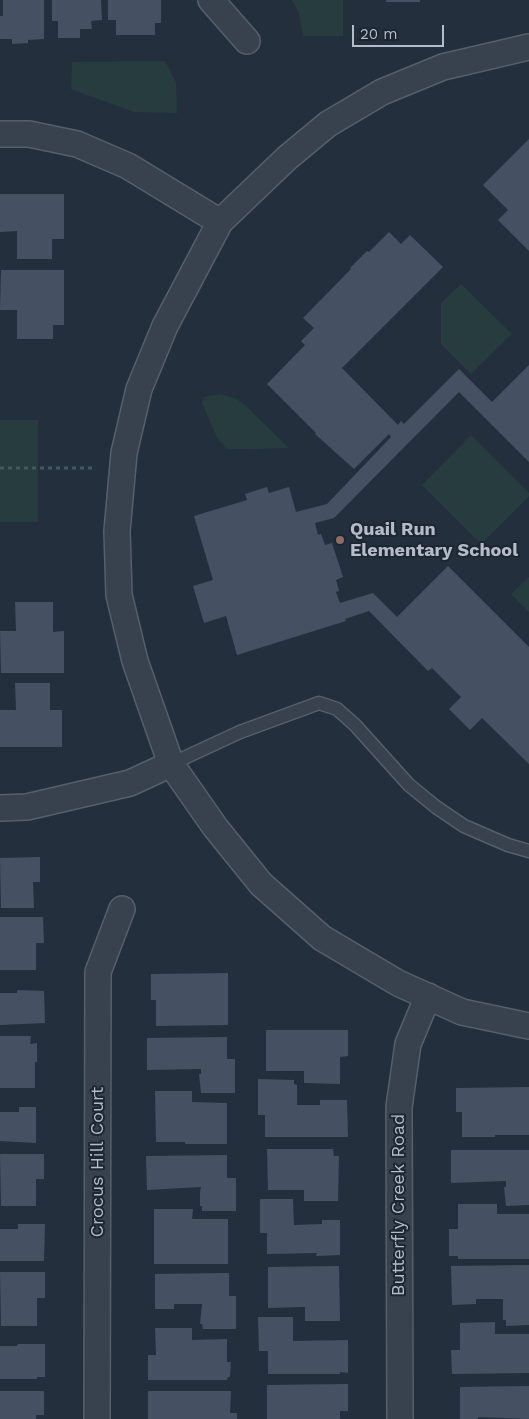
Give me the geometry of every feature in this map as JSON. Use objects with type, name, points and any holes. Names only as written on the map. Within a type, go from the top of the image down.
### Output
[{"type":"street","points":[[211,0],[247,41]]},
{"type":"street","points":[[529,47],[443,67],[382,92],[328,124],[287,158],[220,222],[165,326],[139,389],[124,453],[117,531],[119,595],[134,661],[170,764],[215,827],[261,884],[322,938],[398,983],[462,1012],[529,1026]]},
{"type":"street","points":[[0,134],[29,134],[77,144],[128,166],[220,222]]},
{"type":"street","points":[[0,808],[26,807],[130,783],[170,764]]},
{"type":"street","name":"Crocus Hill Court","points":[[97,1419],[98,972],[122,909]]},
{"type":"street","name":"Butterfly Creek Road","points":[[400,1419],[399,1107],[408,1044],[428,996]]},
{"type":"lane","points":[[170,764],[240,732],[319,703],[337,709],[409,785],[436,807],[464,826],[508,845],[529,851]]},
{"type":"path","points":[[0,468],[123,468]]},
{"type":"green space","points":[[292,0],[343,0],[343,36],[303,36],[299,13]]},
{"type":"green space","points":[[165,61],[176,83],[177,113],[134,112],[71,89],[72,62]]},
{"type":"green space","points":[[461,284],[512,334],[471,374],[441,344],[441,303]]},
{"type":"green space","points":[[220,394],[237,399],[289,448],[228,449],[225,447],[217,438],[202,403],[204,397]]},
{"type":"green space","points":[[0,420],[38,420],[38,522],[0,522]]},
{"type":"green space","points":[[471,435],[529,493],[529,496],[481,544],[422,485]]},
{"type":"green space","points":[[529,577],[529,612],[511,594]]},
{"type":"building","points":[[3,0],[44,0],[44,39],[12,44],[12,39],[0,39],[0,16],[3,16]]},
{"type":"building","points":[[52,0],[101,0],[102,20],[91,21],[92,29],[80,29],[80,38],[58,38],[58,21],[52,21]]},
{"type":"building","points":[[108,0],[161,0],[161,23],[155,23],[155,35],[116,35],[116,20],[108,20]]},
{"type":"building","points":[[386,0],[420,0],[420,2],[386,2]]},
{"type":"building","points":[[529,139],[529,251],[498,220],[508,210],[483,185]]},
{"type":"building","points":[[0,194],[64,194],[64,239],[52,239],[52,259],[17,259],[17,231],[0,232]]},
{"type":"building","points":[[389,232],[401,244],[410,235],[443,267],[342,368],[398,425],[401,421],[404,424],[459,369],[492,402],[529,365],[529,462],[459,392],[334,518],[315,523],[318,535],[321,534],[325,545],[332,543],[343,577],[336,580],[339,591],[336,592],[340,603],[373,593],[397,617],[448,566],[529,647],[529,764],[482,718],[470,730],[449,709],[461,697],[432,668],[428,671],[369,611],[345,619],[346,621],[237,655],[226,616],[204,623],[193,586],[213,580],[194,516],[247,500],[245,494],[267,487],[269,493],[289,487],[296,512],[327,504],[391,437],[389,434],[354,469],[315,434],[267,384],[305,345],[301,341],[314,328],[303,318],[367,251],[369,252]]},
{"type":"building","points":[[1,270],[64,270],[64,325],[53,325],[53,339],[17,339],[17,310],[0,310]]},
{"type":"building","points":[[15,602],[53,602],[53,632],[64,631],[64,673],[1,673],[0,631],[16,631]]},
{"type":"building","points":[[15,683],[50,683],[50,710],[62,710],[62,747],[0,747],[0,710],[16,710]]},
{"type":"building","points":[[40,857],[40,882],[33,882],[34,908],[1,908],[0,858]]},
{"type":"building","points":[[0,917],[43,917],[44,943],[36,943],[36,970],[0,970]]},
{"type":"building","points":[[228,973],[228,1025],[156,1026],[156,1000],[151,1000],[151,974]]},
{"type":"building","points":[[17,990],[44,991],[45,1023],[0,1025],[0,993],[17,993]]},
{"type":"building","points":[[266,1030],[348,1030],[348,1056],[340,1057],[340,1084],[304,1083],[304,1071],[266,1071]]},
{"type":"building","points":[[0,1036],[31,1036],[30,1044],[37,1043],[35,1088],[0,1088]]},
{"type":"building","points":[[227,1037],[227,1059],[235,1059],[235,1093],[201,1093],[199,1074],[201,1074],[201,1069],[147,1070],[147,1038]]},
{"type":"building","points":[[258,1079],[294,1080],[294,1084],[297,1085],[297,1105],[320,1105],[320,1100],[347,1100],[348,1137],[265,1137],[265,1115],[258,1115]]},
{"type":"building","points":[[529,1087],[529,1135],[462,1137],[462,1112],[456,1112],[456,1088]]},
{"type":"building","points":[[155,1091],[192,1091],[192,1102],[227,1103],[227,1144],[156,1142]]},
{"type":"building","points":[[19,1107],[36,1107],[36,1143],[0,1141],[0,1112],[19,1112]]},
{"type":"building","points":[[267,1149],[333,1149],[334,1156],[339,1156],[338,1201],[304,1201],[304,1190],[268,1190]]},
{"type":"building","points":[[451,1150],[529,1150],[529,1205],[506,1206],[504,1187],[506,1187],[506,1181],[451,1183]]},
{"type":"building","points":[[0,1154],[44,1154],[44,1179],[36,1179],[36,1206],[1,1206]]},
{"type":"building","points":[[227,1155],[227,1178],[236,1178],[236,1211],[202,1211],[202,1206],[200,1206],[201,1187],[147,1190],[146,1156]]},
{"type":"building","points":[[260,1199],[293,1199],[294,1225],[322,1224],[322,1220],[340,1220],[340,1255],[316,1256],[317,1253],[267,1254],[267,1233],[260,1233]]},
{"type":"building","points":[[458,1204],[497,1204],[497,1214],[529,1214],[529,1259],[458,1259],[458,1256],[449,1256],[449,1229],[458,1229]]},
{"type":"building","points":[[154,1209],[193,1209],[192,1219],[228,1219],[228,1264],[154,1264]]},
{"type":"building","points":[[18,1224],[45,1224],[44,1261],[0,1261],[0,1229],[18,1229]]},
{"type":"building","points":[[529,1265],[529,1325],[506,1326],[506,1320],[503,1320],[503,1299],[476,1299],[476,1304],[452,1305],[451,1266]]},
{"type":"building","points":[[339,1266],[340,1321],[305,1321],[305,1307],[268,1308],[268,1267]]},
{"type":"building","points":[[0,1272],[45,1272],[45,1298],[37,1298],[37,1326],[1,1326]]},
{"type":"building","points":[[229,1273],[229,1296],[236,1296],[236,1329],[203,1329],[202,1324],[200,1324],[202,1304],[174,1304],[174,1309],[155,1309],[155,1274]]},
{"type":"building","points":[[258,1317],[293,1317],[293,1341],[348,1340],[348,1373],[268,1374],[268,1351],[259,1351]]},
{"type":"building","points":[[495,1322],[495,1334],[529,1334],[529,1373],[452,1374],[451,1350],[460,1350],[460,1323]]},
{"type":"building","points":[[155,1328],[192,1328],[192,1340],[227,1339],[227,1362],[231,1362],[230,1377],[227,1380],[148,1380],[148,1355],[156,1355]]},
{"type":"building","points":[[18,1344],[45,1344],[45,1377],[37,1377],[37,1379],[0,1379],[0,1346],[17,1346]]},
{"type":"building","points":[[348,1384],[348,1411],[340,1411],[340,1419],[267,1419],[267,1385]]},
{"type":"building","points":[[529,1386],[529,1419],[478,1417],[478,1419],[460,1419],[460,1387]]},
{"type":"building","points":[[0,1391],[44,1391],[44,1415],[36,1415],[36,1419],[0,1419]]},
{"type":"building","points":[[148,1391],[231,1391],[230,1413],[237,1413],[237,1419],[148,1419]]},
{"type":"place","name":"Quail Run Elementary School","points":[[340,540]]}]
